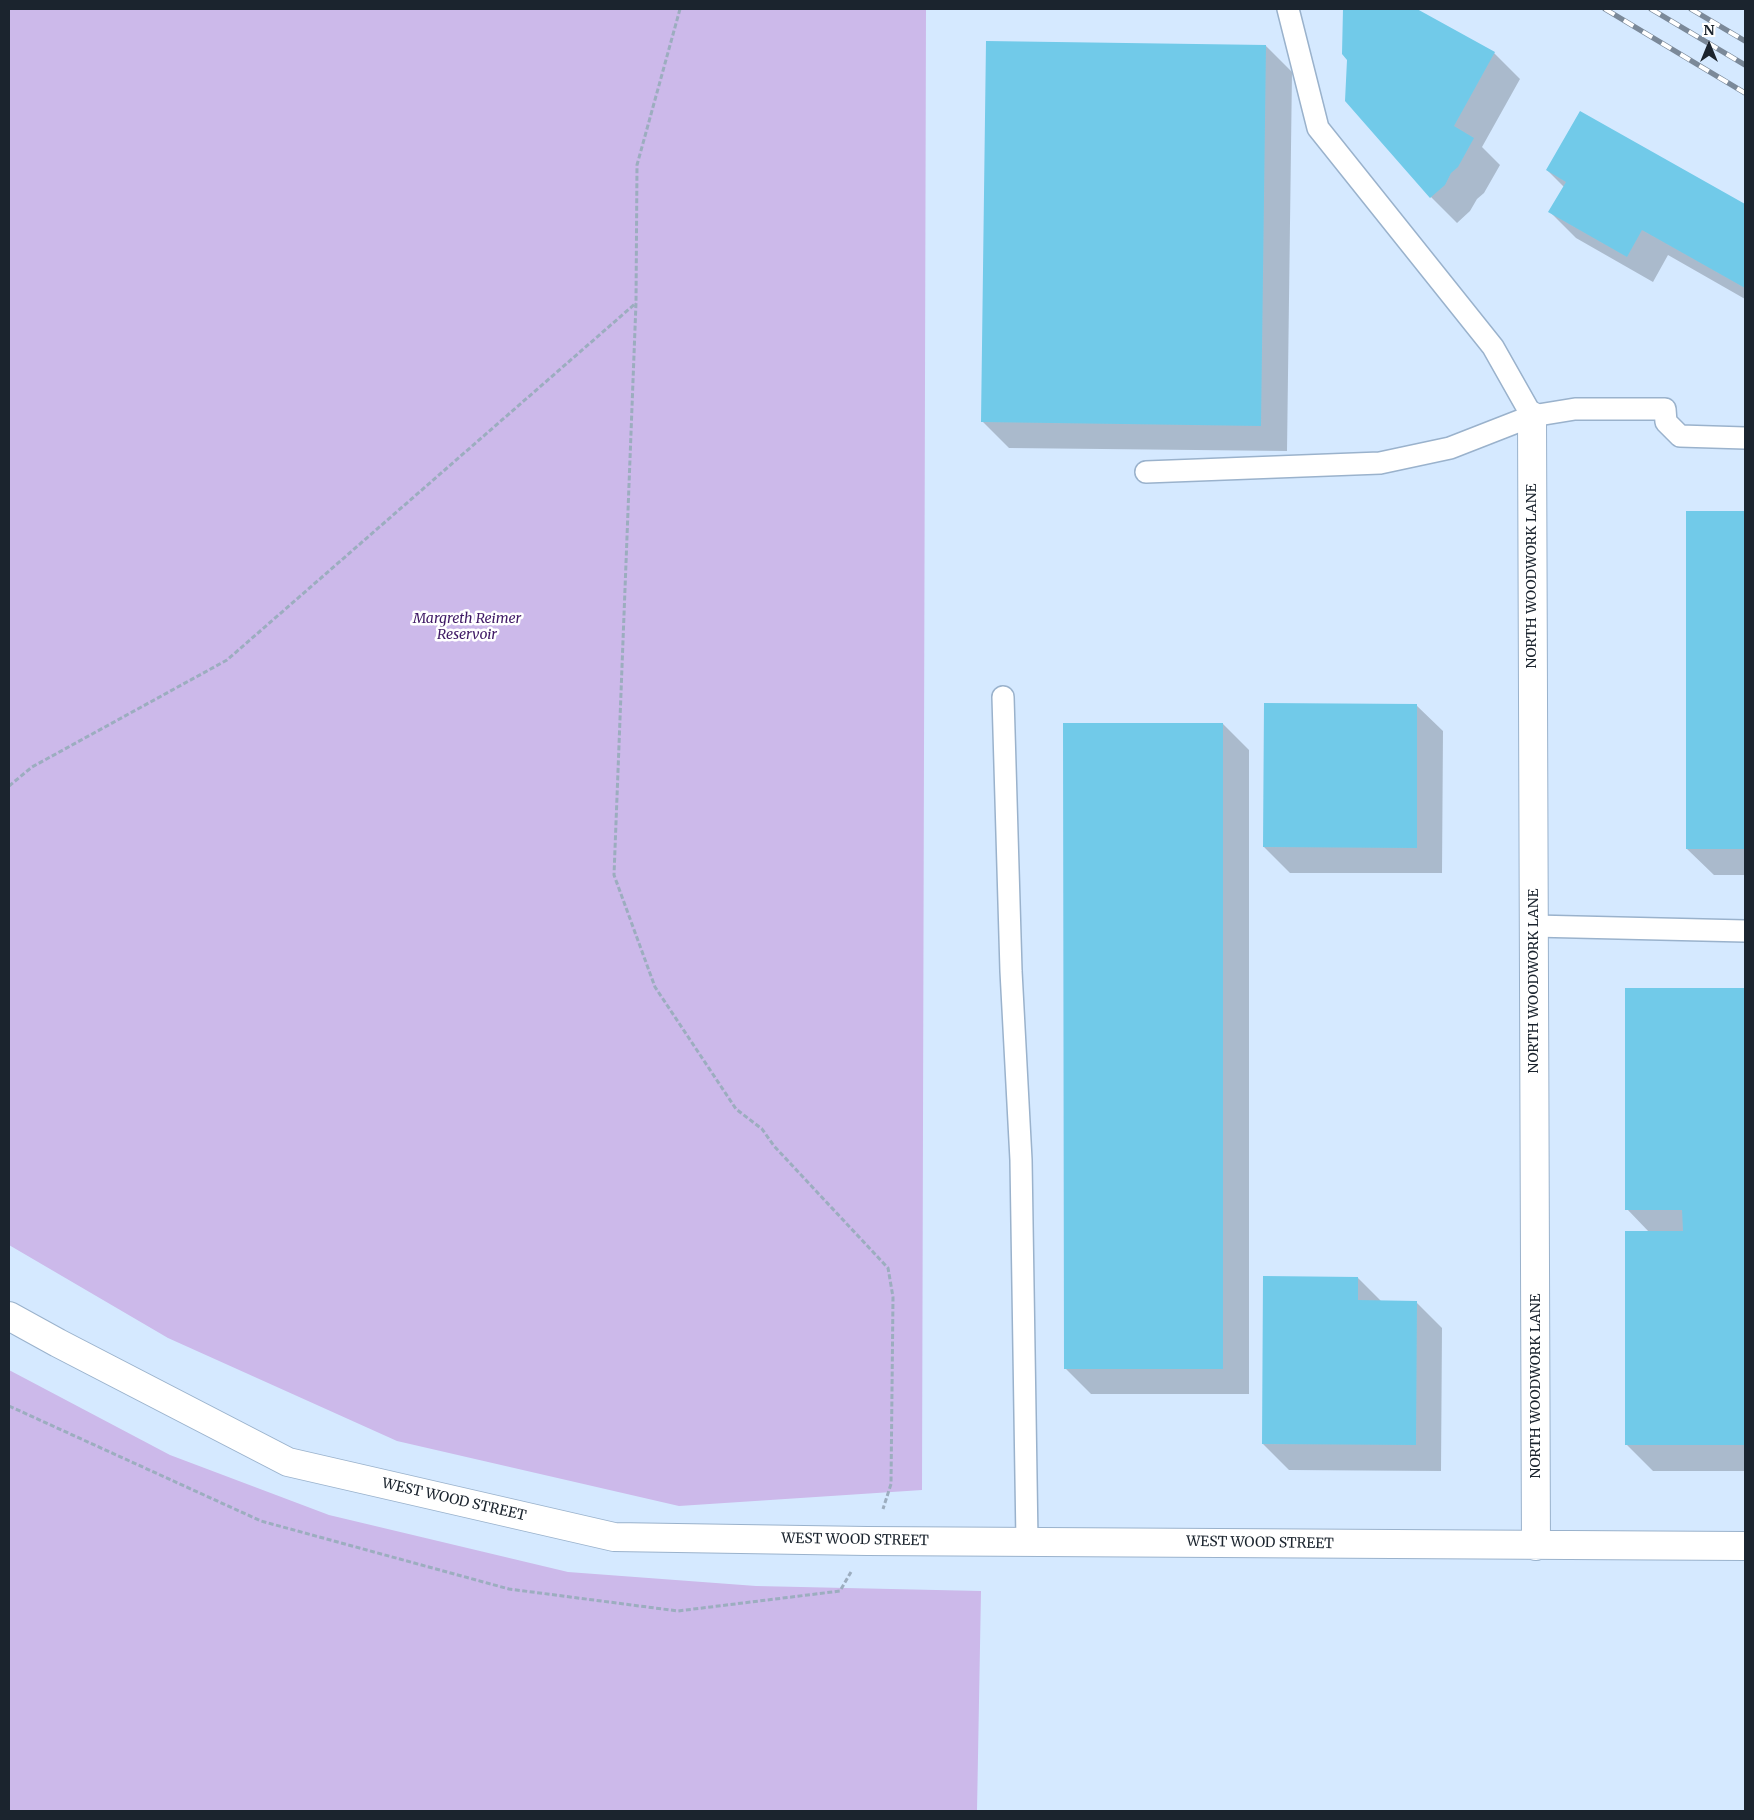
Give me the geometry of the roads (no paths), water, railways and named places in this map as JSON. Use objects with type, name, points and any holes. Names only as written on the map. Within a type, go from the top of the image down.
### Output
[{"type":"street","name":"NORTH WOODWORK LANE","points":[[1532,416],[1536,1546]]},
{"type":"street","name":"WEST WOOD STREET","points":[[9,1316],[288,1462],[614,1537],[867,1541],[1745,1546]]},
{"type":"lane","points":[[1288,9],[1318,128],[1493,347],[1532,416]]},
{"type":"lane","points":[[1146,472],[1380,463],[1450,448],[1532,416],[1575,409],[1665,409],[1666,422],[1680,436],[1745,438]]},
{"type":"lane","points":[[1003,697],[1011,972],[1021,1160],[1027,1541]]},
{"type":"lane","points":[[1534,926],[1745,931]]},
{"type":"railway","points":[[1605,9],[1745,93]]},
{"type":"railway","points":[[1651,9],[1745,65]]},
{"type":"railway","points":[[1691,9],[1745,41]]},
{"type":"park label","name":"Margreth Reimer Reservoir","points":[[467,628]]}]
